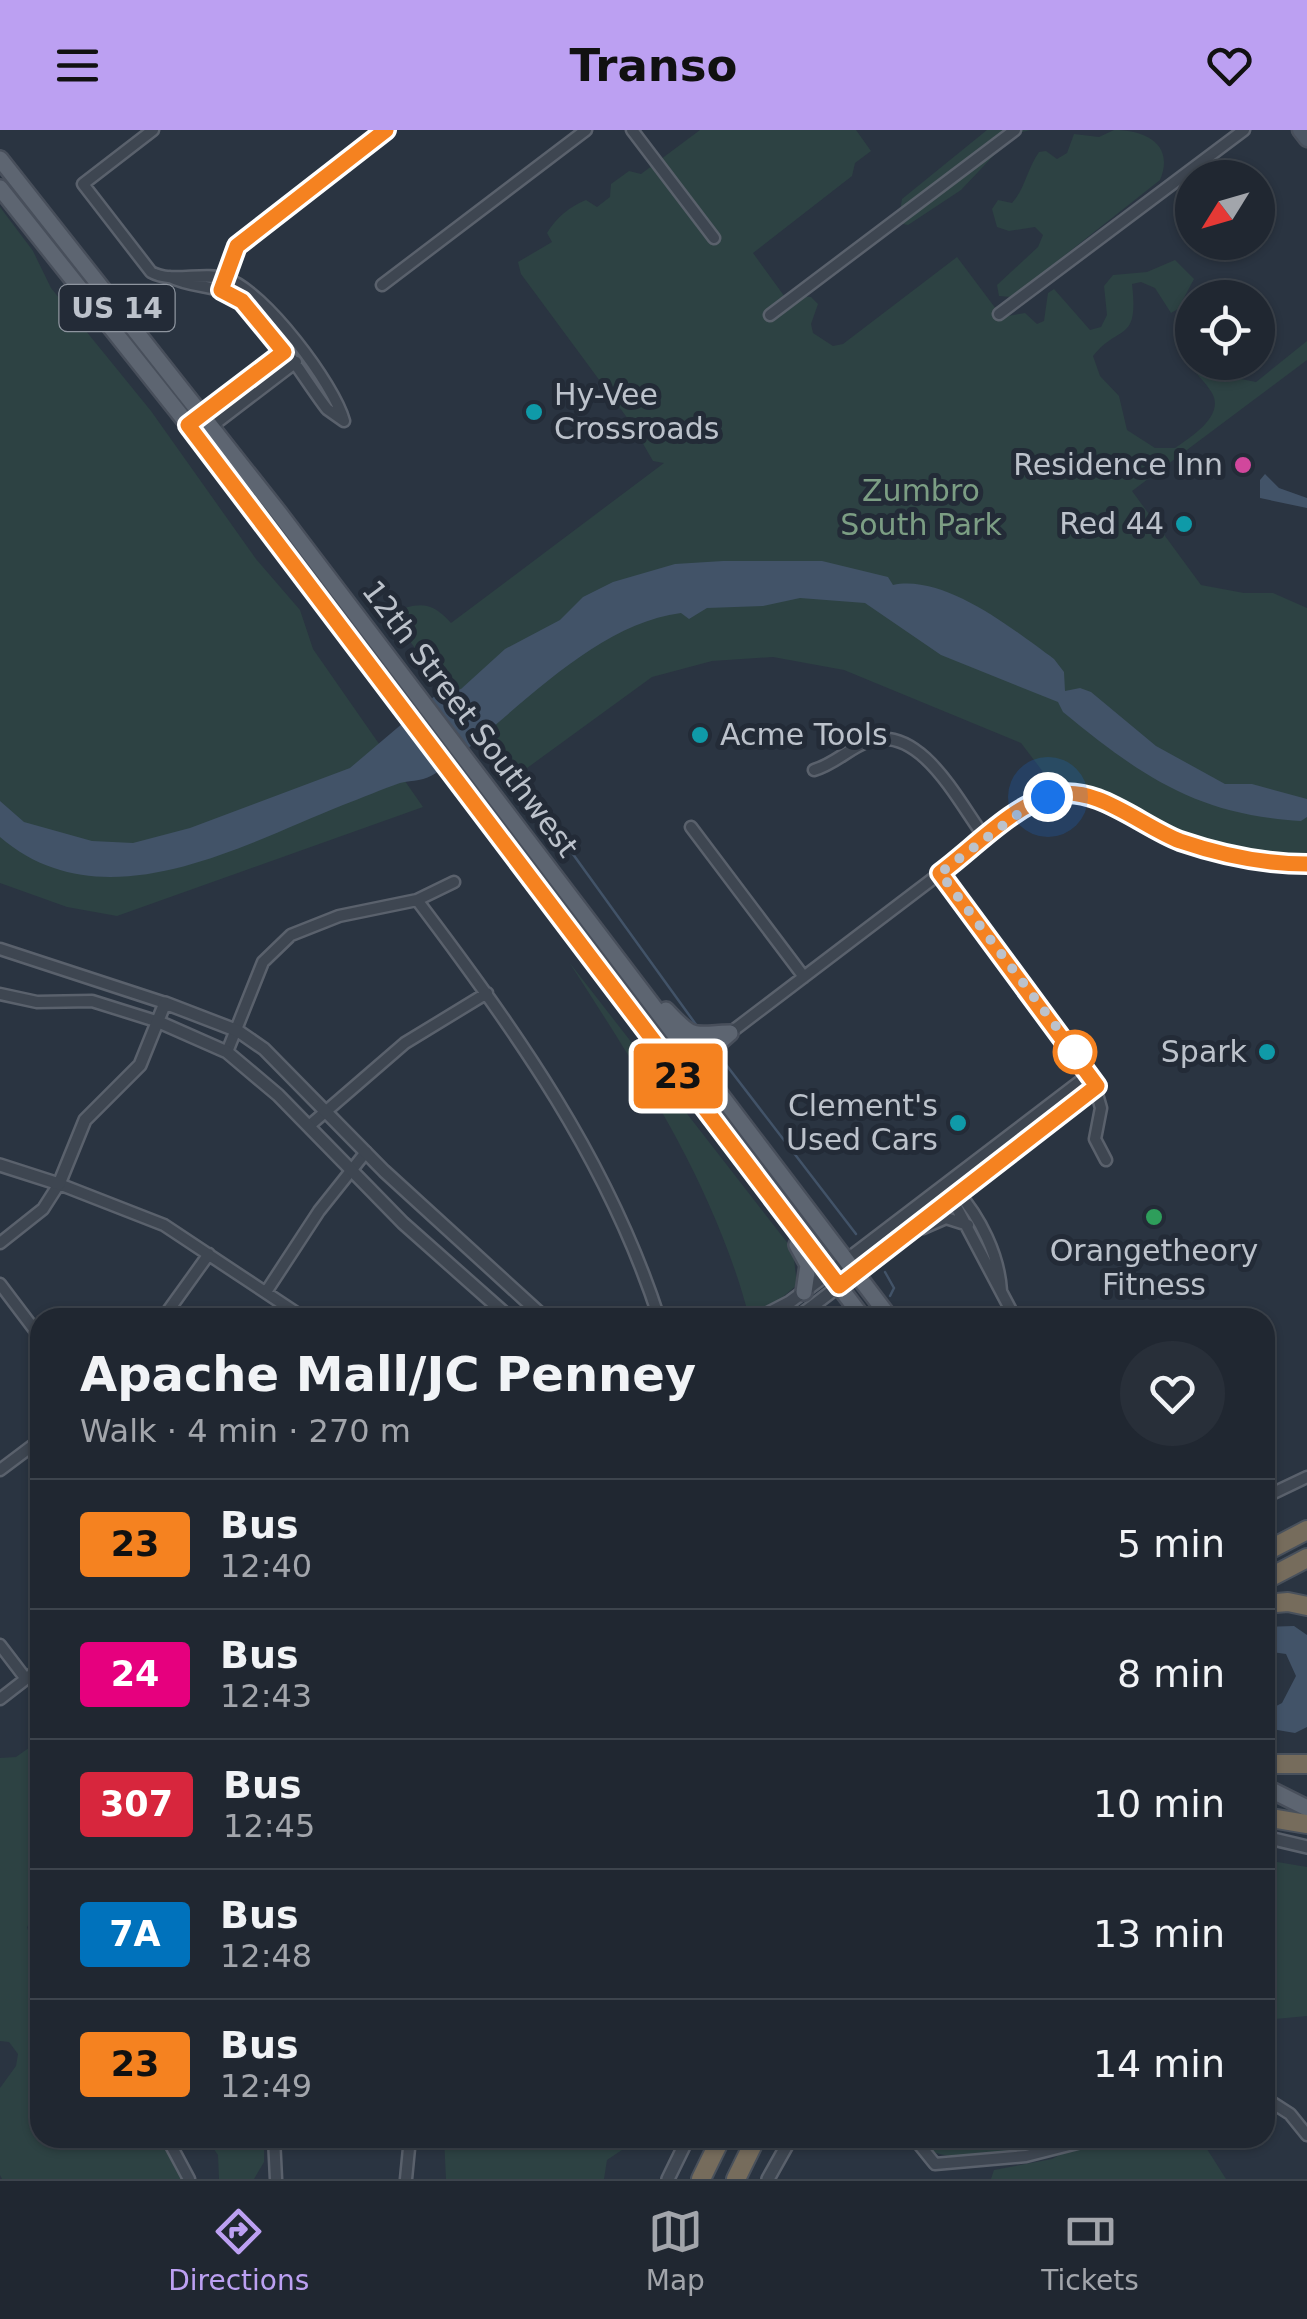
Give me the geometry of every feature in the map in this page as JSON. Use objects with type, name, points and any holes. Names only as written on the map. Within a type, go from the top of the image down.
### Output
[{"type":"highway","points":[[1275,1547],[1307,1530]]},
{"type":"highway","points":[[1275,1575],[1307,1558]]},
{"type":"highway","points":[[1275,1604],[1307,1606]]},
{"type":"highway","points":[[1275,1764],[1307,1764]]},
{"type":"highway","points":[[1275,1819],[1307,1824]]},
{"type":"highway","points":[[701,2179],[716,2148]]},
{"type":"highway","points":[[736,2179],[751,2148]]},
{"type":"main road","points":[[1300,130],[1307,139]]},
{"type":"main road","name":"12th Street Southwest","points":[[0,159],[208,420],[883,1308]]},
{"type":"main road","name":"12th Street Southwest","points":[[0,188],[193,431],[855,1308]]},
{"type":"main road","points":[[623,966],[688,1034],[706,1038],[730,1032]]},
{"type":"main road","points":[[630,1012],[678,1059],[693,1061],[716,1048],[730,1032]]},
{"type":"main road","points":[[716,1048],[709,1066],[728,1107]]},
{"type":"main road","points":[[791,1222],[793,1238],[808,1266],[804,1292]]},
{"type":"main road","points":[[1275,1792],[1307,1808]]},
{"type":"main road","points":[[1275,1810],[1307,1824]]},
{"type":"street","points":[[153,130],[82,184],[150,272],[222,284],[256,296],[336,399],[344,422],[327,409],[242,301],[222,284]]},
{"type":"street","points":[[222,284],[232,254],[242,241],[386,130]]},
{"type":"street","points":[[382,285],[586,130]]},
{"type":"street","points":[[632,130],[714,238]]},
{"type":"street","points":[[770,315],[1015,130]]},
{"type":"street","points":[[999,314],[1244,130]]},
{"type":"street","points":[[208,420],[284,352],[300,351]]},
{"type":"street","points":[[193,431],[294,366],[300,351]]},
{"type":"street","points":[[814,770],[873,740],[904,742],[928,763],[986,838]]},
{"type":"street","points":[[730,1032],[986,838],[1044,799],[1079,794],[1160,833],[1216,852],[1307,864]]},
{"type":"street","points":[[691,827],[804,976]]},
{"type":"street","points":[[940,873],[1091,1073],[1101,1108],[1095,1139],[1106,1160]]},
{"type":"street","points":[[228,1052],[263,962],[291,936],[327,919],[417,900],[454,882]]},
{"type":"street","points":[[417,900],[546,1077],[624,1222],[656,1308]]},
{"type":"street","points":[[0,948],[238,1030],[328,1109],[366,1152],[533,1308]]},
{"type":"street","points":[[309,1126],[405,1043],[487,993]]},
{"type":"street","points":[[0,994],[37,1002],[92,1001],[159,1022],[228,1052],[499,1308]]},
{"type":"street","points":[[0,1243],[44,1209],[59,1184],[85,1120],[132,1076],[166,1003]]},
{"type":"street","points":[[806,1308],[946,1184],[1091,1073]]},
{"type":"street","points":[[896,1243],[1097,1086]]},
{"type":"street","points":[[266,1292],[349,1170],[366,1152]]},
{"type":"street","points":[[0,1165],[140,1213],[289,1308]]},
{"type":"street","points":[[946,1184],[995,1258],[1002,1295]]},
{"type":"street","points":[[955,1195],[1009,1308]]},
{"type":"street","points":[[852,1266],[936,1220],[952,1219],[970,1228]]},
{"type":"street","points":[[171,1308],[209,1254]]},
{"type":"street","points":[[778,1308],[834,1280]]},
{"type":"street","points":[[0,1284],[30,1324]]},
{"type":"street","points":[[0,1470],[30,1448]]},
{"type":"street","points":[[1275,1492],[1307,1477]]},
{"type":"street","points":[[0,1645],[26,1679]]},
{"type":"street","points":[[0,1698],[30,1676]]},
{"type":"street","points":[[1275,1839],[1307,1846]]},
{"type":"street","points":[[1275,2104],[1290,2114],[1307,2135]]},
{"type":"street","points":[[172,2148],[189,2179]]},
{"type":"street","points":[[274,2148],[276,2179]]},
{"type":"street","points":[[406,2179],[409,2148]]},
{"type":"street","points":[[668,2179],[683,2148]]},
{"type":"street","points":[[772,2177],[785,2148]]},
{"type":"street","points":[[922,2148],[935,2164],[1026,2156],[1058,2148]]},
{"type":"green space","name":"Zumbro South Park","points":[[700,130],[856,130],[871,151],[855,163],[852,176],[753,253],[790,304],[800,296],[811,297],[818,304],[811,324],[813,333],[833,346],[843,344],[957,257],[1002,317],[1025,313],[1037,324],[1044,321],[1048,293],[1054,289],[1090,330],[1101,327],[1107,315],[1104,286],[1113,275],[1147,272],[1175,260],[1194,279],[1175,280],[1175,311],[1171,313],[1155,288],[1141,282],[1132,284],[1130,324],[1093,356],[1100,376],[1119,396],[1127,430],[1155,448],[1175,448],[1210,418],[1215,402],[1202,380],[1275,380],[1275,367],[1307,341],[1307,360],[1132,491],[1201,585],[1244,593],[1273,593],[1307,608],[1307,864],[1216,852],[1101,801],[1060,794],[1021,743],[844,670],[773,657],[712,661],[652,677],[512,779],[389,613],[423,605],[437,610],[451,623],[664,463],[653,461],[631,423],[521,274],[518,262],[552,242],[547,233],[569,210],[586,200],[597,207],[610,197],[611,184],[629,171],[641,174]]},
{"type":"green space","points":[[987,130],[1030,130],[1014,134],[961,190],[908,225],[898,223],[902,199]]},
{"type":"green space","points":[[1114,130],[1146,136],[1160,148],[1164,168],[1160,180],[1012,297],[999,296],[997,285],[1038,247],[1043,235],[1035,227],[1009,231],[997,227],[992,209],[998,200],[1012,203],[1039,152],[1046,151],[1057,159],[1067,153],[1074,134],[1099,137]]},
{"type":"green space","points":[[0,207],[33,251],[51,288],[151,411],[256,559],[300,610],[313,649],[423,807],[117,916],[67,907],[0,883]]},
{"type":"green space","points":[[569,962],[793,1250],[797,1285],[778,1301],[760,1308],[746,1308],[695,1174],[648,1088]]},
{"type":"green space","points":[[30,1747],[30,2148],[175,2148],[192,2179],[2,2179],[0,2175],[0,2088],[16,2066],[18,2054],[9,2042],[0,2041],[0,1758],[16,1757]]},
{"type":"green space","points":[[1275,1862],[1307,1867],[1307,2016],[1275,2019]]},
{"type":"green space","points":[[213,2148],[264,2148],[264,2162],[254,2179],[219,2179],[218,2155]]},
{"type":"green space","points":[[444,2148],[625,2148],[607,2160],[604,2179],[446,2179]]},
{"type":"green space","points":[[923,2148],[1034,2148],[980,2156],[941,2154]]},
{"type":"green space","points":[[1061,2148],[1206,2148],[1226,2179],[991,2179],[994,2170],[1052,2159],[1065,2152]]},
{"type":"water","points":[[1265,474],[1279,488],[1307,498],[1307,508],[1260,498],[1260,480]]},
{"type":"water","points":[[822,561],[888,577],[893,585],[913,584],[956,596],[999,620],[1054,659],[1064,672],[1065,691],[1080,688],[1091,692],[1156,746],[1225,784],[1252,784],[1307,799],[1307,817],[1301,821],[1264,817],[1201,801],[1118,755],[1063,712],[1058,702],[941,655],[865,603],[800,598],[763,606],[707,608],[689,619],[681,613],[647,621],[582,655],[432,776],[386,788],[216,856],[126,876],[82,875],[40,863],[0,837],[0,801],[24,822],[92,841],[133,843],[190,828],[350,768],[436,695],[461,689],[505,649],[560,620],[583,597],[613,582],[675,564]]},
{"type":"water","points":[[1294,1626],[1307,1635],[1307,1727],[1295,1733],[1275,1730],[1275,1707],[1282,1703],[1296,1676],[1286,1654],[1275,1652],[1275,1627]]},
{"type":"waterway","points":[[544,814],[697,1026]]},
{"type":"waterway","points":[[724,1062],[856,1234]]},
{"type":"waterway","points":[[885,1272],[894,1288],[890,1296]]},
{"type":"bus line","name":"23","points":[[386,130],[234,250],[221,290],[242,301],[284,352],[188,425],[839,1286],[1097,1086],[940,873],[1030,806],[1067,793],[1091,797],[1160,833],[1216,852],[1268,862],[1307,864]]},
{"type":"place","name":"Hy-Vee Crossroads","points":[[534,412]]},
{"type":"place","name":"Residence Inn","points":[[1243,465]]},
{"type":"place","name":"Red 44","points":[[1184,524]]},
{"type":"place","name":"Acme Tools","points":[[700,735]]},
{"type":"place","name":"Spark","points":[[1267,1052]]},
{"type":"place","name":"Clement's Used Cars","points":[[958,1123]]},
{"type":"place","name":"Orangetheory Fitness","points":[[1154,1217]]},
{"type":"route","points":[[1048,797],[1018,814],[940,873],[1080,1058],[1075,1052]]}]
